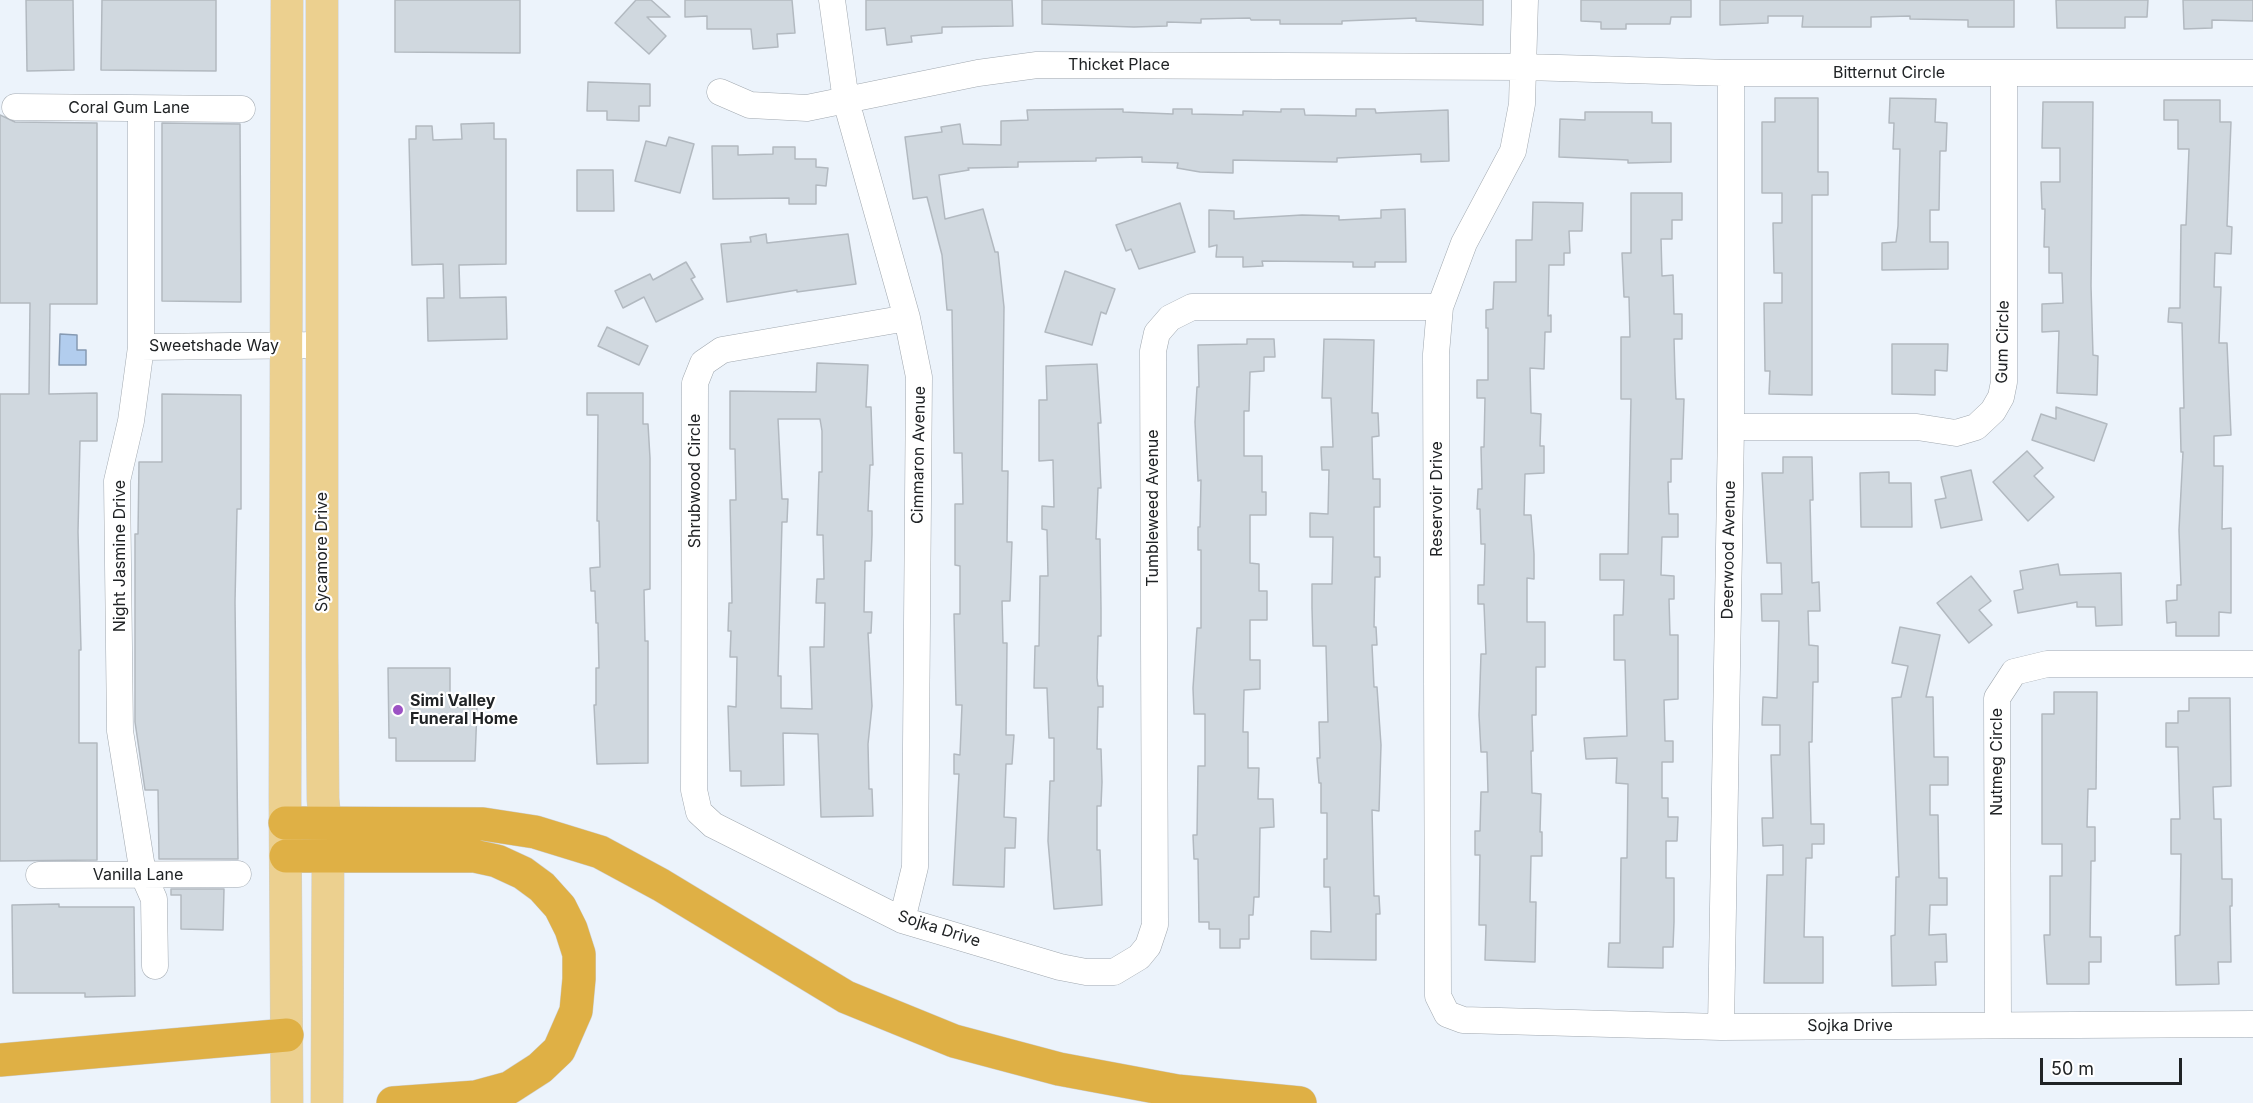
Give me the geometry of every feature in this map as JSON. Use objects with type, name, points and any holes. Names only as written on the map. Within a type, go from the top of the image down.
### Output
[{"type":"highway","points":[[285,823],[326,840],[474,856],[498,861],[523,873],[554,900],[571,929],[579,954],[576,1011],[559,1050],[540,1068],[509,1088],[476,1097],[393,1103]]},
{"type":"highway","points":[[286,856],[326,840],[483,824],[536,832],[600,852],[661,885],[846,997],[954,1041],[1059,1069],[1177,1091],[1300,1103]]},
{"type":"highway","points":[[0,1060],[287,1035]]},
{"type":"main road","points":[[287,0],[285,823],[287,1103]]},
{"type":"main road","name":"Sycamore Drive","points":[[322,0],[327,1103]]},
{"type":"street","name":"Cimmaron Avenue","points":[[832,0],[846,101],[907,318],[920,377],[915,867],[902,920]]},
{"type":"street","name":"Reservoir Drive","points":[[1447,1014],[1438,996],[1437,354],[1440,307],[1464,243],[1513,151],[1522,104],[1525,0]]},
{"type":"street","name":"Thicket Place","points":[[720,92],[750,105],[807,108],[978,74],[1037,65],[1524,68]]},
{"type":"street","name":"Bitternut Circle","points":[[1524,68],[1731,73],[2253,72]]},
{"type":"street","name":"Deerwood Avenue","points":[[1721,1027],[1731,427],[1731,73]]},
{"type":"street","name":"Gum Circle","points":[[1731,427],[1917,427],[1956,433],[1976,427],[1993,411],[2001,397],[2004,382],[2004,73]]},
{"type":"street","name":"Coral Gum Lane","points":[[15,107],[242,109]]},
{"type":"street","name":"Night Jasmine Drive","points":[[141,109],[141,347],[131,421],[117,482],[120,731],[143,874],[154,899],[155,966]]},
{"type":"street","name":"Tumbleweed Avenue","points":[[1127,966],[1148,946],[1155,925],[1153,351],[1157,333],[1170,318],[1192,307],[1440,307]]},
{"type":"street","name":"Shrubwood Circle","points":[[699,812],[694,790],[695,383],[703,363],[722,350],[907,318]]},
{"type":"street","name":"Sweetshade Way","points":[[141,347],[322,345]]},
{"type":"street","name":"Nutmeg Circle","points":[[1998,1024],[1997,698],[2013,672],[2047,664],[2253,664]]},
{"type":"street","name":"Sojka Drive","points":[[699,812],[713,825],[902,920],[1086,972],[1114,972],[1127,966]]},
{"type":"street","name":"Vanilla Lane","points":[[39,875],[238,874]]},
{"type":"street","name":"Sojka Drive","points":[[1447,1014],[1463,1020],[1721,1027],[2253,1024]]},
{"type":"water","points":[[60,334],[77,335],[77,350],[86,350],[86,365],[59,365]]},
{"type":"building","points":[[26,0],[73,0],[74,70],[27,71]]},
{"type":"building","points":[[102,0],[216,0],[216,71],[101,70]]},
{"type":"building","points":[[395,0],[520,0],[520,53],[395,52]]},
{"type":"building","points":[[636,0],[651,0],[670,17],[647,17],[666,36],[649,54],[615,23]]},
{"type":"building","points":[[685,0],[792,0],[795,33],[777,34],[778,47],[753,49],[751,29],[707,29],[707,16],[685,17]]},
{"type":"building","points":[[866,0],[1012,0],[1013,26],[942,27],[942,33],[911,36],[912,42],[887,45],[885,28],[866,30]]},
{"type":"building","points":[[1042,0],[1483,0],[1483,25],[1416,21],[1416,18],[1342,21],[1342,24],[1280,24],[1280,20],[1251,20],[1250,18],[1201,19],[1201,23],[1167,22],[1167,26],[1134,27],[1042,24]]},
{"type":"building","points":[[1581,0],[1691,0],[1691,17],[1671,17],[1670,24],[1626,24],[1626,29],[1601,29],[1601,22],[1581,21]]},
{"type":"building","points":[[1720,0],[2014,0],[2014,27],[1968,27],[1968,20],[1910,19],[1910,16],[1871,17],[1871,27],[1802,27],[1803,16],[1768,16],[1768,23],[1720,25]]},
{"type":"building","points":[[2056,0],[2148,0],[2147,17],[2125,17],[2125,28],[2057,28]]},
{"type":"building","points":[[2183,0],[2253,0],[2253,21],[2212,20],[2212,28],[2184,29]]},
{"type":"building","points":[[588,82],[650,84],[650,106],[639,106],[639,121],[607,120],[607,111],[587,111]]},
{"type":"building","points":[[1775,98],[1818,98],[1818,172],[1828,172],[1828,195],[1812,195],[1812,395],[1769,394],[1770,371],[1765,371],[1764,303],[1782,303],[1782,273],[1774,273],[1773,223],[1782,223],[1782,193],[1762,193],[1762,122],[1775,122]]},
{"type":"building","points":[[1890,98],[1936,99],[1935,122],[1947,123],[1946,151],[1940,151],[1939,210],[1930,210],[1930,242],[1948,242],[1948,269],[1882,270],[1882,243],[1896,242],[1898,226],[1900,149],[1893,149],[1894,123],[1889,123]]},
{"type":"building","points":[[2164,100],[2220,100],[2220,122],[2231,122],[2227,226],[2232,227],[2231,254],[2215,253],[2214,287],[2221,287],[2219,343],[2227,343],[2231,435],[2214,436],[2214,466],[2223,466],[2222,529],[2231,528],[2231,613],[2219,612],[2219,636],[2176,636],[2176,622],[2167,623],[2166,601],[2177,600],[2177,585],[2181,585],[2179,530],[2183,452],[2181,452],[2180,408],[2184,408],[2182,323],[2168,322],[2169,308],[2180,308],[2181,225],[2186,225],[2189,149],[2178,149],[2178,120],[2164,120]]},
{"type":"building","points":[[2043,102],[2093,102],[2091,286],[2093,355],[2098,356],[2097,395],[2057,393],[2059,331],[2042,332],[2042,304],[2063,303],[2062,273],[2049,273],[2049,247],[2044,247],[2045,209],[2042,209],[2041,182],[2060,182],[2060,148],[2042,148]]},
{"type":"building","points":[[1123,109],[1123,112],[1173,114],[1173,109],[1192,109],[1192,114],[1243,115],[1243,111],[1281,112],[1281,109],[1304,109],[1305,115],[1356,116],[1356,109],[1375,109],[1376,113],[1448,110],[1449,161],[1421,162],[1421,154],[1337,158],[1337,162],[1233,160],[1233,173],[1200,172],[1177,168],[1178,163],[1142,162],[1142,157],[1096,158],[1096,161],[1018,162],[1018,167],[968,168],[969,170],[939,175],[945,219],[983,209],[995,252],[998,252],[1004,307],[1002,471],[1008,471],[1007,542],[1012,542],[1010,601],[1002,601],[1003,643],[1007,643],[1006,735],[1014,735],[1012,764],[1006,764],[1004,817],[1016,818],[1015,848],[1005,848],[1004,887],[953,885],[959,774],[954,774],[954,754],[960,755],[962,705],[956,705],[954,614],[960,614],[960,566],[955,565],[955,504],[963,504],[962,453],[954,453],[952,310],[947,310],[942,255],[927,197],[913,199],[905,137],[942,132],[941,127],[960,124],[963,144],[1001,145],[1001,121],[1028,120],[1027,110]]},
{"type":"building","points":[[1585,112],[1652,112],[1652,123],[1671,123],[1671,162],[1628,163],[1628,160],[1559,157],[1560,119],[1585,120]]},
{"type":"building","points":[[0,115],[15,122],[97,123],[97,304],[50,304],[49,394],[97,393],[97,441],[80,441],[78,532],[81,650],[79,650],[79,743],[97,743],[97,860],[0,861],[0,394],[29,394],[30,303],[0,303]]},
{"type":"building","points":[[162,123],[240,124],[241,302],[162,301]]},
{"type":"building","points":[[494,123],[494,139],[506,139],[506,264],[459,265],[460,298],[506,297],[507,339],[428,341],[427,298],[444,298],[443,264],[412,265],[409,139],[416,139],[416,126],[432,126],[433,140],[462,139],[461,124]]},
{"type":"building","points":[[669,137],[694,144],[680,193],[635,181],[646,141],[666,146]]},
{"type":"building","points":[[712,146],[738,146],[738,155],[773,154],[773,147],[795,147],[795,159],[816,159],[816,167],[828,168],[826,186],[816,185],[816,204],[789,204],[789,198],[713,199]]},
{"type":"building","points":[[577,170],[613,170],[614,211],[577,211]]},
{"type":"building","points":[[1631,193],[1682,193],[1682,220],[1672,220],[1672,239],[1661,239],[1662,276],[1673,275],[1674,314],[1682,314],[1682,339],[1674,339],[1676,399],[1684,399],[1682,459],[1671,459],[1671,482],[1668,482],[1669,514],[1678,514],[1678,537],[1662,537],[1661,575],[1674,576],[1674,599],[1669,599],[1670,635],[1678,635],[1678,699],[1664,700],[1665,741],[1673,741],[1673,762],[1662,762],[1662,798],[1668,798],[1668,817],[1678,817],[1677,841],[1666,841],[1666,878],[1674,878],[1674,922],[1673,947],[1663,947],[1663,968],[1608,967],[1609,943],[1620,943],[1621,858],[1627,858],[1628,784],[1616,783],[1617,758],[1586,759],[1584,738],[1627,736],[1625,660],[1614,660],[1614,615],[1623,615],[1624,580],[1600,580],[1600,554],[1628,554],[1631,399],[1621,399],[1621,337],[1630,337],[1629,297],[1624,297],[1622,253],[1631,253]]},
{"type":"building","points":[[1533,202],[1583,203],[1582,231],[1569,231],[1570,253],[1564,253],[1564,265],[1549,265],[1548,316],[1551,315],[1551,332],[1545,332],[1544,369],[1530,368],[1531,413],[1541,414],[1540,446],[1544,446],[1544,473],[1525,474],[1524,515],[1531,515],[1534,554],[1534,579],[1527,578],[1527,622],[1545,622],[1545,667],[1536,667],[1536,715],[1532,715],[1532,793],[1541,794],[1540,832],[1542,832],[1542,856],[1531,856],[1530,902],[1536,902],[1535,962],[1485,960],[1486,925],[1479,925],[1480,855],[1475,855],[1475,831],[1480,831],[1481,792],[1488,792],[1487,752],[1481,752],[1479,715],[1481,654],[1486,654],[1484,604],[1478,604],[1478,585],[1484,585],[1485,544],[1481,544],[1480,509],[1477,509],[1478,489],[1482,489],[1481,447],[1484,447],[1485,398],[1477,398],[1477,380],[1488,380],[1486,310],[1493,309],[1494,282],[1516,282],[1516,240],[1532,240]]},
{"type":"building","points":[[1180,203],[1195,252],[1139,269],[1131,249],[1126,251],[1116,225]]},
{"type":"building","points":[[1405,209],[1406,262],[1375,262],[1375,267],[1353,267],[1353,262],[1262,261],[1263,266],[1243,267],[1243,257],[1216,257],[1217,245],[1209,247],[1209,210],[1234,211],[1234,219],[1302,215],[1339,216],[1339,220],[1381,218],[1381,210]]},
{"type":"building","points":[[766,234],[767,243],[848,234],[856,284],[797,292],[797,290],[727,302],[721,244],[751,242],[750,237]]},
{"type":"building","points":[[686,262],[695,277],[691,279],[703,299],[656,322],[644,297],[623,308],[615,291],[650,274],[653,280]]},
{"type":"building","points":[[1065,271],[1115,289],[1106,314],[1101,312],[1092,345],[1045,332]]},
{"type":"building","points":[[607,327],[648,346],[639,365],[598,346]]},
{"type":"building","points":[[1247,339],[1274,339],[1275,357],[1264,357],[1264,371],[1250,372],[1249,411],[1244,411],[1244,456],[1262,456],[1262,492],[1266,492],[1266,515],[1250,515],[1250,563],[1259,564],[1259,591],[1267,591],[1267,620],[1250,620],[1250,660],[1260,660],[1260,689],[1244,690],[1243,732],[1248,732],[1248,768],[1259,768],[1258,799],[1273,799],[1274,827],[1260,828],[1259,897],[1254,897],[1253,915],[1249,915],[1249,939],[1240,939],[1240,948],[1220,948],[1220,929],[1209,929],[1209,922],[1199,922],[1198,859],[1194,859],[1193,835],[1197,835],[1198,766],[1205,766],[1205,714],[1194,714],[1193,688],[1197,628],[1201,628],[1201,550],[1198,550],[1198,527],[1200,527],[1201,480],[1198,481],[1195,422],[1197,387],[1199,387],[1198,345],[1247,344]]},
{"type":"building","points":[[1324,339],[1374,340],[1372,413],[1378,413],[1379,436],[1372,437],[1373,479],[1380,479],[1380,507],[1374,507],[1374,557],[1380,557],[1380,577],[1375,577],[1374,627],[1376,627],[1377,645],[1372,645],[1381,745],[1379,811],[1372,810],[1374,896],[1379,896],[1380,914],[1376,914],[1376,960],[1311,959],[1311,931],[1331,932],[1330,887],[1324,887],[1324,859],[1327,859],[1327,813],[1321,813],[1321,783],[1319,783],[1317,758],[1320,758],[1319,722],[1328,722],[1326,646],[1313,646],[1312,584],[1332,584],[1333,537],[1310,537],[1310,513],[1328,514],[1329,470],[1322,470],[1321,447],[1333,447],[1331,398],[1322,398]]},
{"type":"building","points":[[1892,344],[1948,344],[1947,371],[1935,370],[1935,395],[1892,394]]},
{"type":"building","points":[[817,363],[868,365],[866,407],[871,407],[873,465],[870,465],[868,511],[872,511],[872,535],[871,561],[865,561],[864,612],[872,612],[871,633],[868,633],[872,706],[868,744],[869,789],[872,789],[873,816],[821,817],[818,734],[783,733],[784,785],[741,786],[741,771],[730,771],[728,706],[736,707],[737,657],[730,657],[731,631],[728,631],[729,603],[732,603],[730,500],[736,500],[735,449],[730,449],[730,391],[816,392]],"holes":[[[778,419],[820,419],[822,472],[819,472],[817,535],[823,535],[824,579],[817,579],[816,603],[825,603],[824,647],[810,647],[812,709],[781,708],[781,676],[778,676],[782,522],[787,522],[788,499],[782,499]]]},
{"type":"building","points":[[1097,364],[1101,423],[1098,423],[1101,488],[1098,488],[1096,539],[1100,539],[1101,636],[1098,636],[1097,678],[1098,686],[1103,686],[1103,707],[1098,707],[1097,749],[1101,749],[1102,782],[1101,806],[1097,806],[1097,850],[1100,850],[1102,905],[1054,909],[1048,841],[1050,781],[1054,781],[1054,738],[1049,738],[1047,688],[1034,688],[1035,646],[1039,646],[1040,576],[1048,576],[1047,530],[1042,529],[1042,506],[1054,507],[1053,460],[1039,461],[1039,400],[1047,400],[1046,366]]},
{"type":"building","points":[[587,393],[643,393],[643,424],[648,424],[650,458],[650,589],[644,590],[645,641],[648,641],[648,763],[597,764],[594,705],[596,705],[596,668],[599,668],[598,623],[596,623],[595,591],[591,591],[590,568],[600,567],[599,521],[597,521],[598,415],[587,415]]},
{"type":"building","points":[[162,394],[241,395],[241,509],[237,509],[235,602],[238,859],[159,859],[158,790],[145,790],[135,722],[135,534],[138,534],[139,462],[162,462]]},
{"type":"building","points":[[2056,407],[2107,424],[2094,461],[2032,440],[2041,414],[2056,419]]},
{"type":"building","points":[[2027,451],[2043,468],[2034,476],[2054,497],[2028,521],[1993,482]]},
{"type":"building","points":[[1783,457],[1812,457],[1813,500],[1810,500],[1812,583],[1819,582],[1820,611],[1808,611],[1809,645],[1818,646],[1818,682],[1813,682],[1812,742],[1809,742],[1811,824],[1824,824],[1824,844],[1812,844],[1812,858],[1806,858],[1804,937],[1823,937],[1823,983],[1764,983],[1767,875],[1783,875],[1783,845],[1763,846],[1762,818],[1773,818],[1771,755],[1780,755],[1780,725],[1762,725],[1763,697],[1777,698],[1779,621],[1762,621],[1761,594],[1782,594],[1781,563],[1767,563],[1762,473],[1783,473]]},
{"type":"building","points":[[1971,470],[1982,520],[1941,528],[1935,500],[1946,498],[1941,477]]},
{"type":"building","points":[[1889,472],[1889,483],[1911,483],[1912,527],[1861,527],[1860,473]]},
{"type":"building","points":[[2058,564],[2060,575],[2121,573],[2122,625],[2096,626],[2095,607],[2077,607],[2077,602],[2018,613],[2014,591],[2023,589],[2020,571]]},
{"type":"building","points":[[1971,576],[1991,601],[1979,610],[1992,625],[1969,643],[1937,603]]},
{"type":"building","points":[[1900,627],[1940,635],[1926,697],[1933,697],[1934,757],[1948,757],[1948,785],[1930,785],[1930,815],[1938,815],[1939,878],[1947,878],[1947,905],[1930,905],[1929,935],[1946,934],[1947,962],[1935,962],[1936,985],[1892,986],[1891,936],[1895,935],[1896,877],[1899,877],[1892,698],[1901,697],[1908,666],[1892,663]]},
{"type":"building","points":[[388,668],[450,668],[450,707],[477,708],[475,761],[396,761],[396,738],[389,738]]},
{"type":"building","points":[[2054,692],[2097,692],[2096,789],[2088,789],[2087,827],[2095,827],[2095,861],[2091,861],[2090,937],[2101,937],[2101,962],[2089,962],[2089,984],[2047,984],[2044,935],[2050,935],[2050,876],[2062,876],[2062,844],[2042,844],[2042,714],[2054,714]]},
{"type":"building","points":[[2189,698],[2230,698],[2231,786],[2213,787],[2214,819],[2221,819],[2222,879],[2232,879],[2231,962],[2218,962],[2219,984],[2176,985],[2175,936],[2180,935],[2181,854],[2171,854],[2171,819],[2180,819],[2178,747],[2166,747],[2166,723],[2178,723],[2178,711],[2189,711]]},
{"type":"building","points":[[171,889],[224,889],[223,930],[181,929],[181,895],[171,895]]},
{"type":"building","points":[[59,904],[59,907],[134,907],[135,996],[85,997],[85,993],[13,993],[12,905]]},
{"type":"place","name":"Simi Valley Funeral Home","points":[[398,710]]}]
